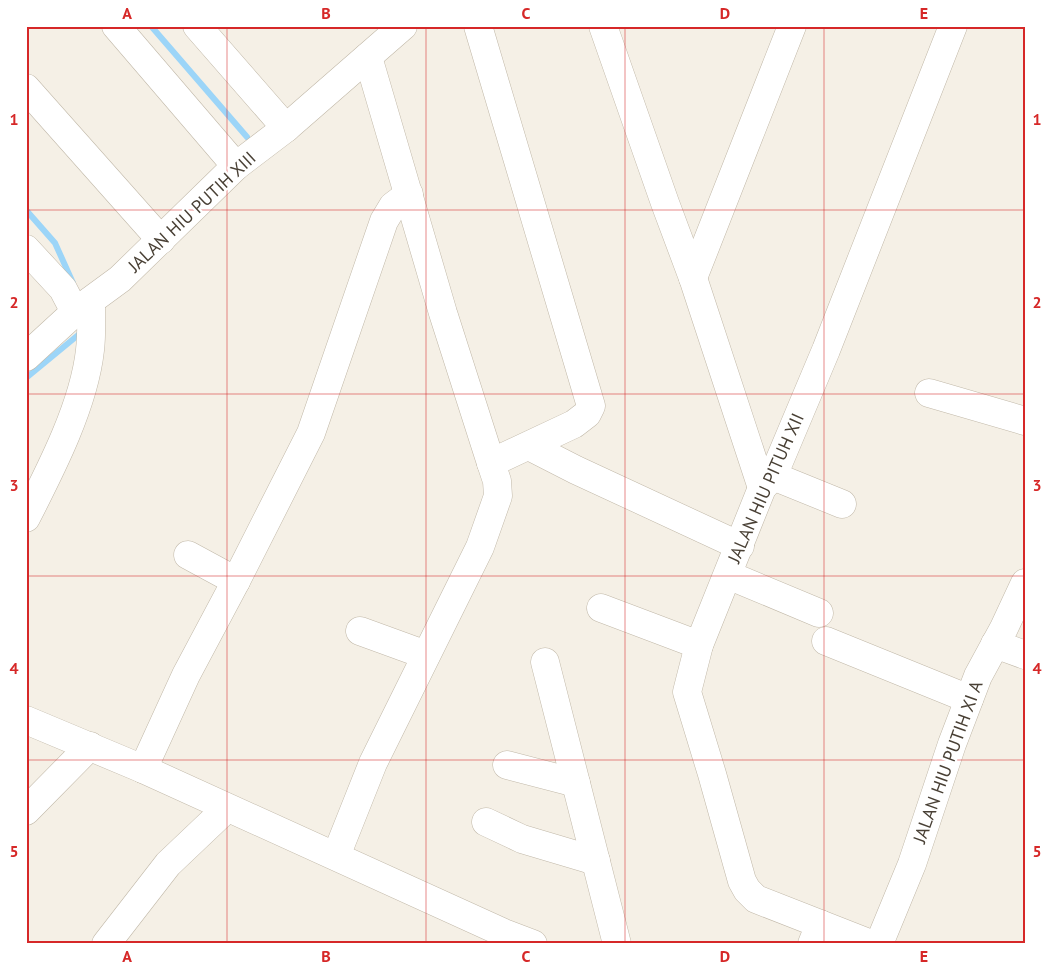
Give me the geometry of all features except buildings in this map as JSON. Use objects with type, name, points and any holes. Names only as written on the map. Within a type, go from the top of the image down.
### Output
[{"type":"street","points":[[116,26],[236,166]]},
{"type":"street","points":[[197,26],[286,128]]},
{"type":"street","name":"JALAN HIU PUTIH XIII","points":[[26,358],[83,306],[120,279],[236,166],[286,128],[403,26]]},
{"type":"street","points":[[478,26],[591,406],[581,420],[491,463]]},
{"type":"street","points":[[602,26],[768,482],[842,504]]},
{"type":"street","points":[[693,278],[792,26]]},
{"type":"street","name":"JALAN HIU PITUH XII","points":[[871,944],[816,934],[756,899],[747,890],[742,881],[687,692],[699,645],[826,350],[953,26]]},
{"type":"street","points":[[336,856],[373,763],[480,547],[498,496],[497,482],[443,313],[368,57]]},
{"type":"street","points":[[26,88],[161,240]]},
{"type":"street","points":[[143,769],[186,675],[311,433],[384,221],[393,206],[409,194]]},
{"type":"street","points":[[26,249],[63,289],[83,306],[90,350],[84,380],[76,404],[52,466],[26,518]]},
{"type":"street","points":[[929,393],[1025,421]]},
{"type":"street","points":[[529,446],[576,470],[740,546]]},
{"type":"street","points":[[188,555],[236,581]]},
{"type":"street","points":[[728,575],[819,613]]},
{"type":"street","name":"JALAN HIU PUTIH XI A","points":[[879,944],[912,864],[978,676],[1025,583]]},
{"type":"street","points":[[601,608],[699,645]]},
{"type":"street","points":[[360,631],[426,655]]},
{"type":"street","points":[[826,641],[969,699]]},
{"type":"street","points":[[995,644],[1025,655]]},
{"type":"street","points":[[545,662],[618,944]]},
{"type":"street","points":[[26,720],[143,769],[504,933],[533,944]]},
{"type":"street","points":[[26,811],[90,746]]},
{"type":"street","points":[[507,765],[576,783]]},
{"type":"street","points":[[106,944],[168,864],[227,808]]},
{"type":"street","points":[[486,822],[522,839],[596,861]]},
{"type":"waterway","points":[[151,26],[247,137]]},
{"type":"waterway","points":[[26,210],[55,243],[73,283]]},
{"type":"waterway","points":[[26,378],[83,331]]}]
